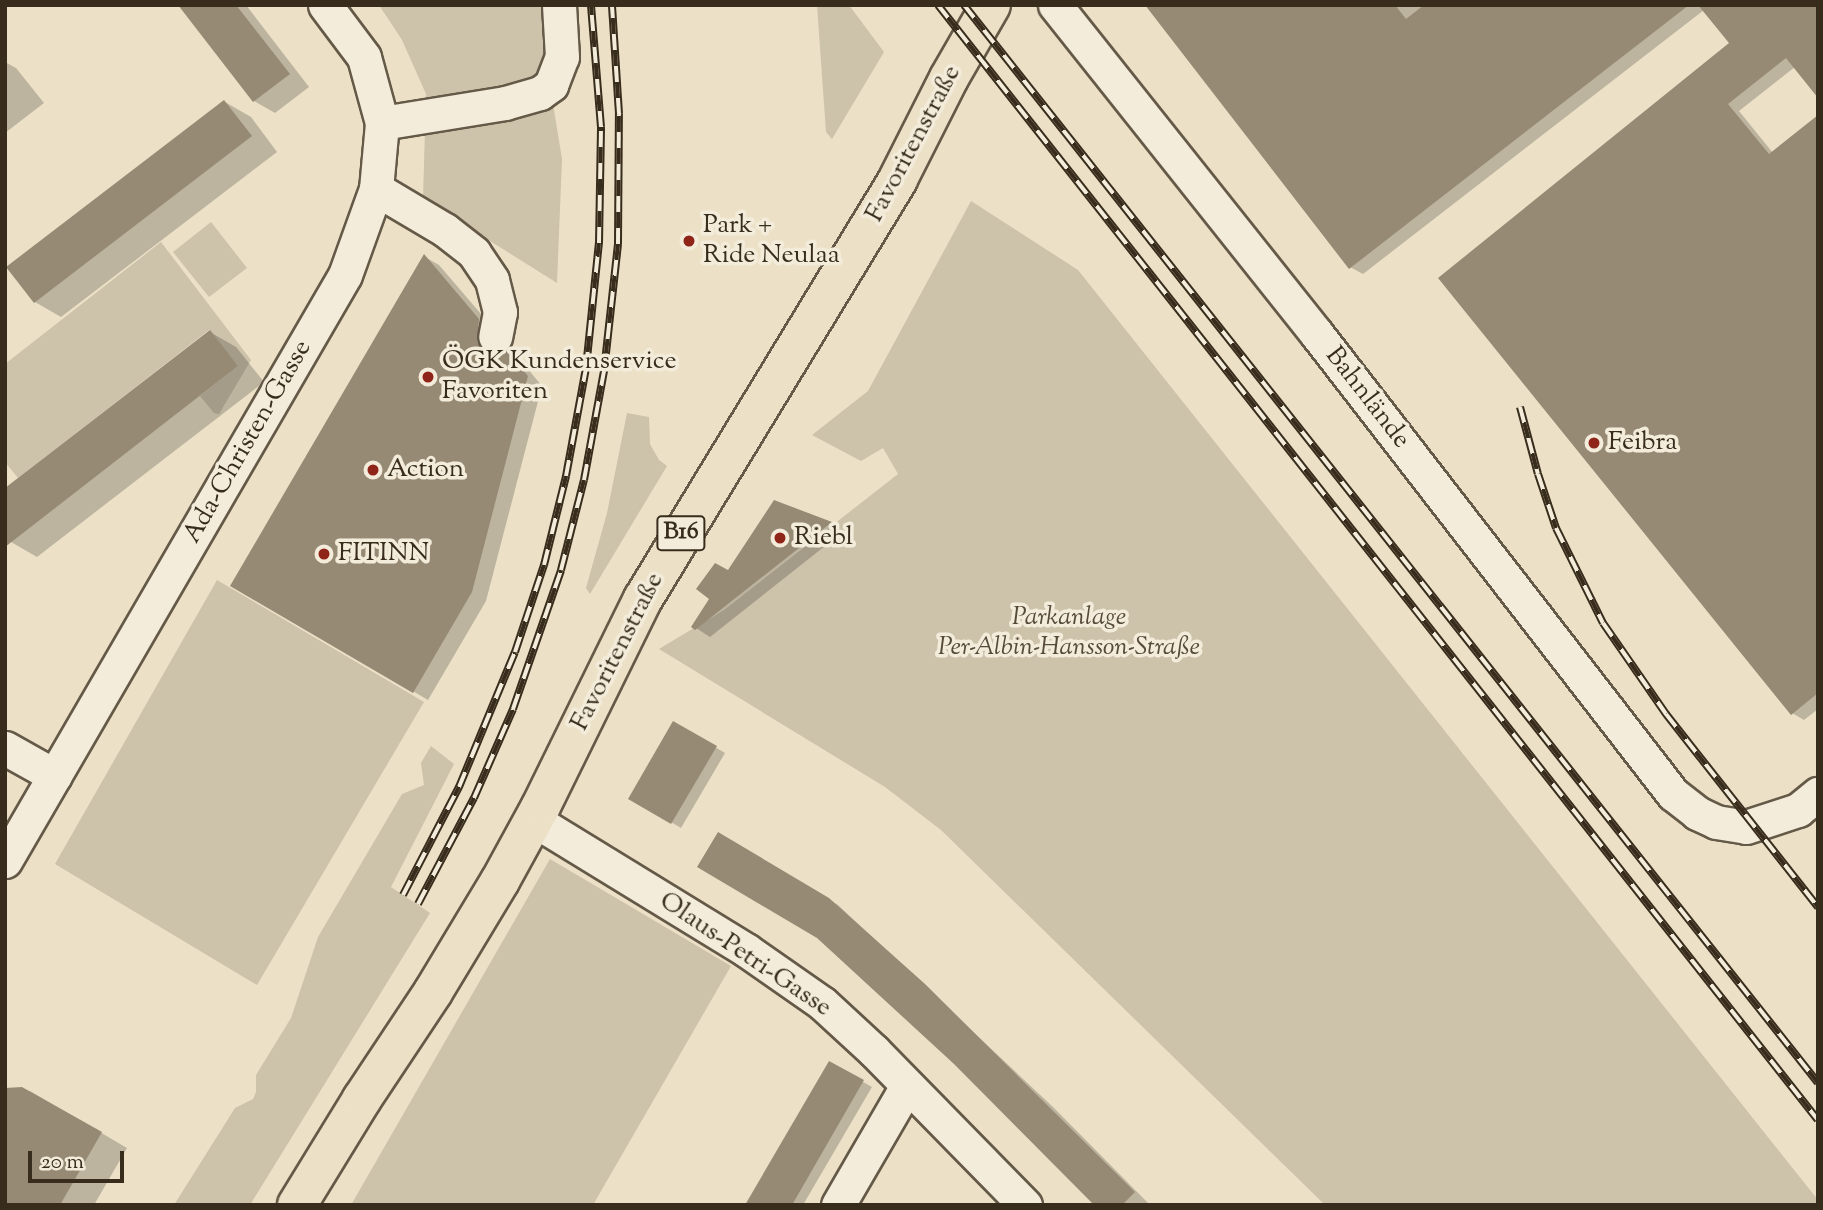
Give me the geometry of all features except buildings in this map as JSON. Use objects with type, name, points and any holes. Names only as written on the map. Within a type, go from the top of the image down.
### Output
[{"type":"main road","name":"Favoritenstraße","points":[[297,1205],[362,1099],[462,946],[534,820],[650,587],[892,190],[948,78],[985,15]]},
{"type":"street","name":"Ada-Christen-Gasse","points":[[5,860],[345,275],[376,189],[382,123],[364,57],[325,5]]},
{"type":"street","points":[[382,123],[505,103],[540,93],[551,85],[562,57],[559,5]]},
{"type":"street","name":"Bahnlände","points":[[1057,6],[1316,332],[1673,794],[1697,813],[1716,822],[1746,827],[1798,810],[1818,794]]},
{"type":"street","points":[[376,189],[445,230],[474,253],[492,280],[500,312],[495,337]]},
{"type":"street","points":[[5,748],[55,776]]},
{"type":"street","name":"Olaus-Petri-Gasse","points":[[534,820],[792,981],[848,1026],[1025,1205]]},
{"type":"street","points":[[838,1205],[907,1086]]},
{"type":"green space","points":[[379,5],[546,5],[548,30],[542,37],[562,159],[557,283],[423,199],[426,94],[402,40]]},
{"type":"green space","points":[[817,5],[849,5],[884,52],[832,139],[826,132]]},
{"type":"green space","name":"Parkanlage Per-Albin-Hansson-Straße","points":[[971,201],[1078,270],[1818,1200],[1818,1205],[1325,1205],[941,830],[885,787],[659,649],[724,610],[898,474],[883,448],[861,461],[812,435],[868,391]]},
{"type":"green space","points":[[211,222],[247,268],[209,297],[173,252]]},
{"type":"green space","points":[[161,242],[251,360],[219,414],[214,413],[200,396],[238,366],[209,330],[18,478],[5,462],[5,364]]},
{"type":"green space","points":[[627,413],[649,417],[650,444],[659,460],[667,466],[590,594],[586,588],[607,513]]},
{"type":"green space","points":[[217,580],[424,702],[257,985],[55,864]]},
{"type":"green space","points":[[431,746],[454,764],[391,887],[430,913],[250,1205],[174,1205],[235,1108],[253,1099],[256,1092],[256,1075],[291,1018],[318,937],[402,794],[424,785],[421,763]]},
{"type":"green space","points":[[550,859],[731,966],[593,1205],[351,1205]]},
{"type":"railway","points":[[403,895],[459,787],[515,652],[544,565],[566,476],[586,368],[599,243],[601,127],[591,5]]},
{"type":"railway","points":[[418,904],[474,798],[513,709],[561,570],[584,480],[604,371],[618,244],[619,114],[612,5]]},
{"type":"railway","points":[[938,5],[1818,1120]]},
{"type":"railway","points":[[964,5],[1818,1083]]},
{"type":"railway","points":[[1520,407],[1556,528],[1603,623],[1666,714],[1818,907]]},
{"type":"place","name":"Park + Ride Neulaa","points":[[689,241]]},
{"type":"place","name":"ÖGK Kundenservice Favoriten","points":[[428,377]]},
{"type":"place","name":"Feibra","points":[[1594,443]]},
{"type":"place","name":"Action","points":[[373,470]]},
{"type":"place","name":"Riebl","points":[[780,538]]},
{"type":"place","name":"FITINN","points":[[324,554]]}]
